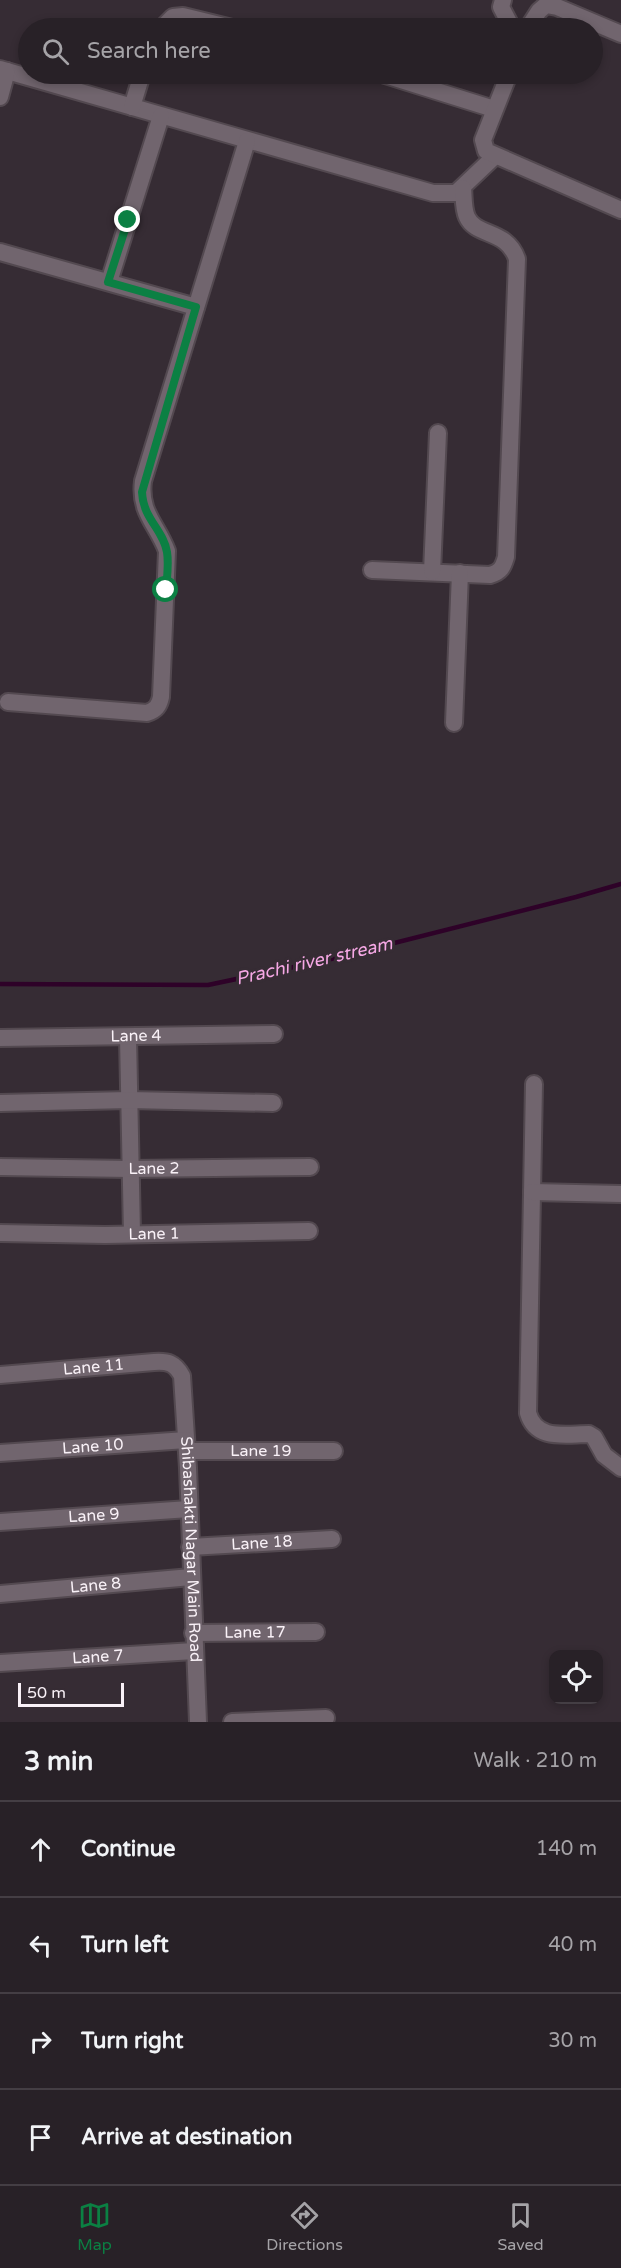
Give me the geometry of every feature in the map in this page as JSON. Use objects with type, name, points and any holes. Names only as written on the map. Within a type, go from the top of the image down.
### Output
[{"type":"street","points":[[503,0],[501,7],[507,18]]},
{"type":"street","points":[[534,18],[546,5],[583,18]]},
{"type":"street","points":[[172,18],[183,16],[191,18]]},
{"type":"street","points":[[603,26],[621,34]]},
{"type":"street","points":[[0,97],[4,70]]},
{"type":"street","points":[[52,84],[433,193],[456,193],[495,156]]},
{"type":"street","points":[[132,107],[139,84]]},
{"type":"street","points":[[414,84],[494,109]]},
{"type":"street","points":[[505,84],[483,140],[486,151],[621,210]]},
{"type":"street","points":[[108,282],[161,116]]},
{"type":"street","points":[[8,702],[147,713],[159,705],[167,551],[145,510],[142,492],[247,141]]},
{"type":"street","points":[[372,570],[490,575],[499,572],[506,557],[517,259],[509,243],[473,225],[467,218],[463,188]]},
{"type":"street","points":[[0,252],[196,307]]},
{"type":"street","points":[[432,572],[438,433]]},
{"type":"street","points":[[454,723],[460,573]]},
{"type":"street","name":"Lane 4","points":[[0,1038],[274,1034]]},
{"type":"street","points":[[128,1037],[132,1234]]},
{"type":"street","points":[[534,1084],[528,1413],[531,1423],[537,1430],[550,1434],[589,1434],[594,1437],[604,1455],[621,1468]]},
{"type":"street","points":[[0,1103],[129,1100],[273,1103]]},
{"type":"street","name":"Lane 2","points":[[0,1167],[130,1169],[310,1167]]},
{"type":"street","points":[[532,1192],[621,1194]]},
{"type":"street","name":"Lane 1","points":[[0,1233],[309,1232]]},
{"type":"street","name":"Lane 11","points":[[0,1376],[167,1362],[177,1367],[182,1377]]},
{"type":"street","name":"Shibashakti Nagar Main Road","points":[[182,1377],[198,1722]]},
{"type":"street","name":"Lane 19","points":[[186,1446],[334,1450]]},
{"type":"street","name":"Lane 10","points":[[0,1453],[186,1446]]},
{"type":"street","name":"Lane 9","points":[[0,1522],[189,1509]]},
{"type":"street","name":"Lane 18","points":[[190,1547],[332,1539]]},
{"type":"street","name":"Lane 8","points":[[0,1594],[191,1577]]},
{"type":"street","name":"Lane 17","points":[[193,1633],[316,1632]]},
{"type":"street","name":"Lane 7","points":[[0,1663],[194,1651]]},
{"type":"street","points":[[232,1722],[326,1718]]},
{"type":"waterway","name":"Prachi river stream","points":[[0,984],[208,985],[327,960],[621,884]]},
{"type":"route","points":[[128,220],[108,282],[196,307],[143,481],[142,501],[145,510],[167,551],[166,590]]}]
